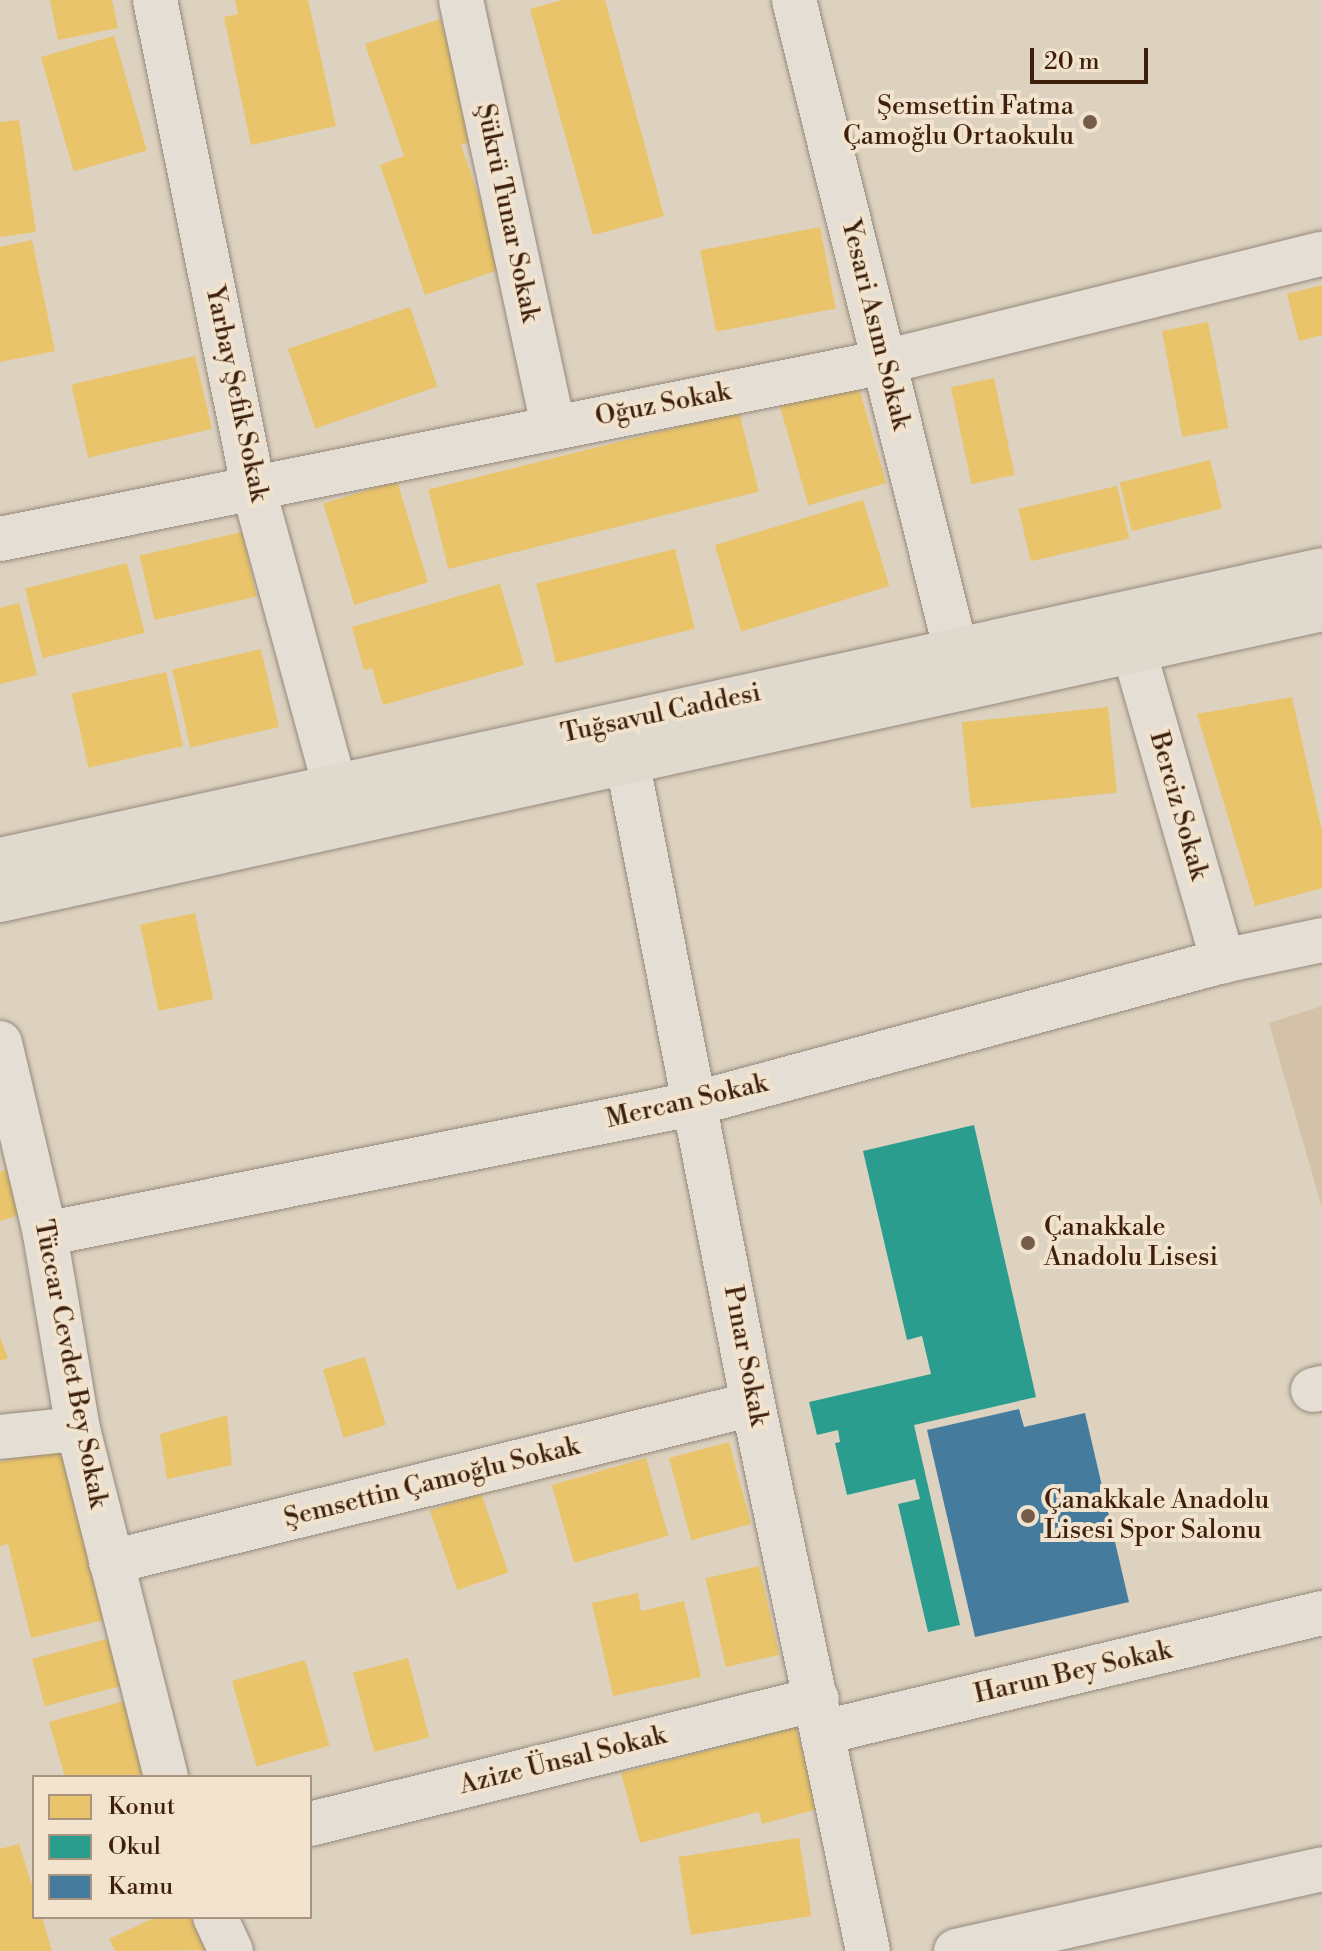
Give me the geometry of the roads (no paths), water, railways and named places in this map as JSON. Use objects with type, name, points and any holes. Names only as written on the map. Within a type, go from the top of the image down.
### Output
[{"type":"main road","name":"Tuğsavul Caddesi","points":[[0,860],[334,784],[1322,570]]},
{"type":"main road","points":[[0,900],[1322,609]]},
{"type":"street","name":"Yarbay Şefik Sokak","points":[[155,0],[253,487],[334,784]]},
{"type":"street","name":"Şükrü Tunar Sokak","points":[[461,0],[553,426]]},
{"type":"street","name":"Yesari Asım Sokak","points":[[794,0],[956,651]]},
{"type":"street","name":"Oğuz Sokak","points":[[0,539],[884,362],[1322,254]]},
{"type":"street","name":"Berciz Sokak","points":[[1134,651],[1223,961]]},
{"type":"street","name":"Pınar Sokak","points":[[627,760],[697,1103],[753,1404],[868,1951]]},
{"type":"street","name":"Mercan Sokak","points":[[45,1234],[697,1103],[1223,961],[1322,940]]},
{"type":"street","name":"Tüccar Cevdet Bey Sokak","points":[[0,1043],[45,1234],[78,1429],[165,1775]]},
{"type":"street","name":"Şemsettin Çamoğlu Sokak","points":[[111,1562],[753,1404]]},
{"type":"street","points":[[0,1437],[78,1429]]},
{"type":"street","name":"Harun Bey Sokak","points":[[820,1716],[1322,1613]]},
{"type":"street","name":"Azize Ünsal Sokak","points":[[312,1824],[820,1716]]},
{"type":"street","points":[[956,1951],[1034,1943],[1322,1869]]},
{"type":"street","points":[[216,1919],[231,1951]]},
{"type":"place","name":"Şemsettin Fatma Çamoğlu Ortaokulu","points":[[1090,122]]},
{"type":"place","name":"Çanakkale Anadolu Lisesi","points":[[1028,1243]]},
{"type":"place","name":"Çanakkale Anadolu Lisesi Spor Salonu","points":[[1028,1516]]}]
